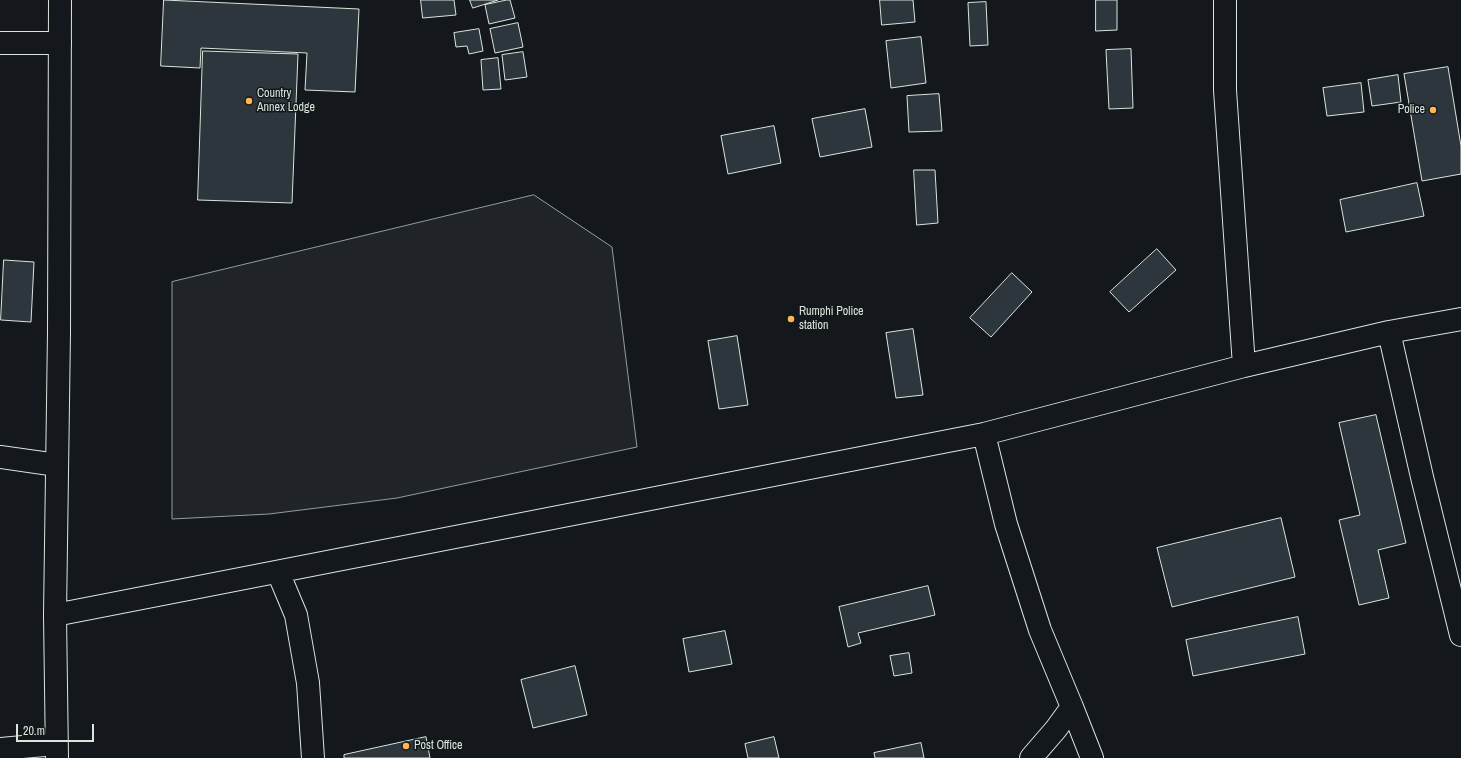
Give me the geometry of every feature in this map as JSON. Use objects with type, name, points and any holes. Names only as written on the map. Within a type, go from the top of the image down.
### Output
[{"type":"street","points":[[0,749],[56,751],[55,616],[60,0]]},
{"type":"street","points":[[1225,0],[1225,90],[1244,366]]},
{"type":"street","points":[[0,43],[60,43]]},
{"type":"street","points":[[55,616],[984,434],[1244,366],[1389,332],[1461,319]]},
{"type":"street","points":[[1389,332],[1422,477],[1461,635]]},
{"type":"street","points":[[984,434],[1006,524],[1040,630],[1092,758]]},
{"type":"street","points":[[0,457],[57,465]]},
{"type":"street","points":[[278,572],[296,615],[308,683],[313,758]]},
{"type":"street","points":[[1031,758],[1056,729],[1072,707]]},
{"type":"shaded area","points":[[534,195],[612,247],[637,447],[397,498],[269,514],[172,519],[172,282]]},
{"type":"building","points":[[164,0],[359,9],[355,92],[305,90],[307,53],[201,48],[200,68],[161,66]]},
{"type":"building","points":[[421,0],[454,0],[456,15],[423,18]]},
{"type":"building","points":[[470,0],[498,0],[473,8]]},
{"type":"building","points":[[510,0],[515,18],[489,24],[485,5]]},
{"type":"building","points":[[880,0],[913,0],[915,22],[882,25]]},
{"type":"building","points":[[1096,0],[1117,0],[1117,30],[1096,31]]},
{"type":"building","points":[[986,2],[988,45],[970,46],[968,3]]},
{"type":"building","points":[[518,23],[523,47],[495,53],[490,29]]},
{"type":"building","points":[[479,29],[483,51],[469,54],[467,46],[456,47],[454,33]]},
{"type":"building","points":[[921,37],[926,83],[891,88],[886,41]]},
{"type":"building","points":[[1131,49],[1133,108],[1109,109],[1106,50]]},
{"type":"building","points":[[203,51],[298,54],[292,203],[198,200]]},
{"type":"building","points":[[523,52],[527,77],[505,80],[502,55]]},
{"type":"building","points":[[498,58],[501,89],[483,90],[481,60]]},
{"type":"building","name":"Police","points":[[1448,67],[1461,146],[1461,174],[1422,181],[1404,74]]},
{"type":"building","name":"Police","points":[[1398,75],[1401,102],[1372,106],[1368,80]]},
{"type":"building","name":"Police","points":[[1361,83],[1364,112],[1327,116],[1323,88]]},
{"type":"building","points":[[939,94],[942,131],[909,132],[907,96]]},
{"type":"building","points":[[865,109],[872,147],[820,157],[812,119]]},
{"type":"building","points":[[774,126],[781,163],[728,174],[721,136]]},
{"type":"building","points":[[914,170],[935,170],[938,223],[917,225]]},
{"type":"building","points":[[1417,183],[1424,216],[1346,232],[1340,200]]},
{"type":"building","points":[[1157,249],[1176,270],[1129,312],[1110,292]]},
{"type":"building","points":[[4,260],[34,262],[31,322],[1,320]]},
{"type":"building","points":[[1012,273],[1032,292],[991,337],[970,318]]},
{"type":"building","points":[[913,329],[923,395],[896,398],[886,333]]},
{"type":"building","points":[[737,336],[748,405],[719,409],[708,341]]},
{"type":"building","points":[[1376,415],[1406,543],[1378,550],[1389,598],[1359,605],[1339,520],[1360,515],[1339,423]]},
{"type":"building","points":[[1281,518],[1295,577],[1172,607],[1157,548]]},
{"type":"building","points":[[928,586],[935,615],[858,633],[861,643],[848,647],[839,607]]},
{"type":"building","points":[[1298,617],[1305,654],[1193,676],[1186,640]]},
{"type":"building","points":[[725,631],[732,664],[689,672],[683,639]]},
{"type":"building","points":[[909,653],[912,673],[894,676],[890,656]]},
{"type":"building","points":[[575,666],[587,715],[533,728],[521,680]]},
{"type":"building","name":"Post Office","points":[[426,737],[430,758],[344,758],[344,755]]},
{"type":"building","points":[[774,737],[779,758],[748,758],[745,744]]},
{"type":"building","points":[[921,743],[924,758],[875,758],[874,753]]},
{"type":"place","name":"Country Annex Lodge","points":[[249,101]]},
{"type":"place","name":"Police","points":[[1433,110]]},
{"type":"place","name":"Rumphi Police station","points":[[791,319]]},
{"type":"place","name":"Post Office","points":[[406,746]]}]
